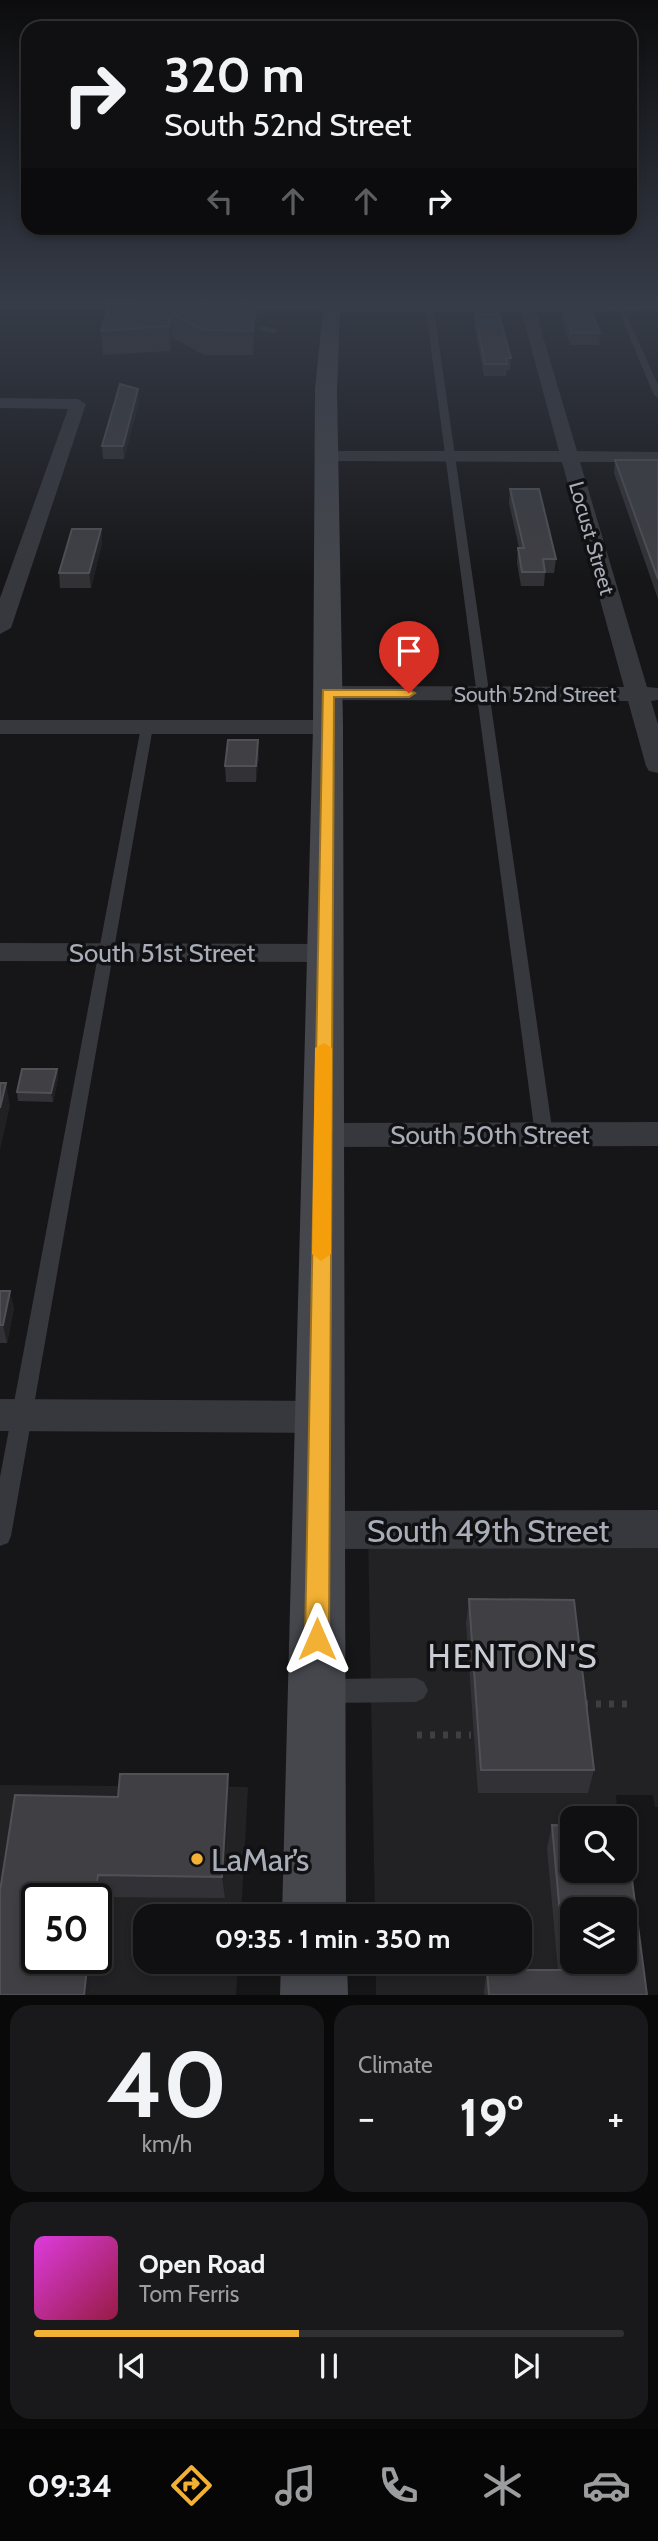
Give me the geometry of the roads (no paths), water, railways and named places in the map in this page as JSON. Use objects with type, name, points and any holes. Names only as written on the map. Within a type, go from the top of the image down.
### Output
[{"type":"main road","points":[[314,1904],[328,727],[326,394]]},
{"type":"main road","points":[[314,1974],[314,1995]]},
{"type":"street","name":"Locust Street","points":[[551,394],[569,457],[648,694],[658,766]]},
{"type":"street","points":[[0,403],[78,404],[0,628]]},
{"type":"street","points":[[327,456],[658,457]]},
{"type":"street","name":"South 52nd Street","points":[[328,693],[648,694]]},
{"type":"street","points":[[0,727],[328,727]]},
{"type":"street","name":"South 51st Street","points":[[0,953],[325,953]]},
{"type":"street","name":"South 50th Street","points":[[323,1135],[658,1134]]},
{"type":"street","points":[[11,1415],[319,1417]]},
{"type":"street","name":"South 49th Street","points":[[318,1530],[658,1529]]},
{"type":"lane","points":[[442,394],[544,1135]]},
{"type":"lane","points":[[0,1536],[11,1415],[106,953],[147,727]]},
{"type":"lane","points":[[317,1691],[416,1690]]},
{"type":"place","name":"LaMar’s","points":[[197,1859]]},
{"type":"district","name":"HENTON'S","points":[[513,1656]]}]
